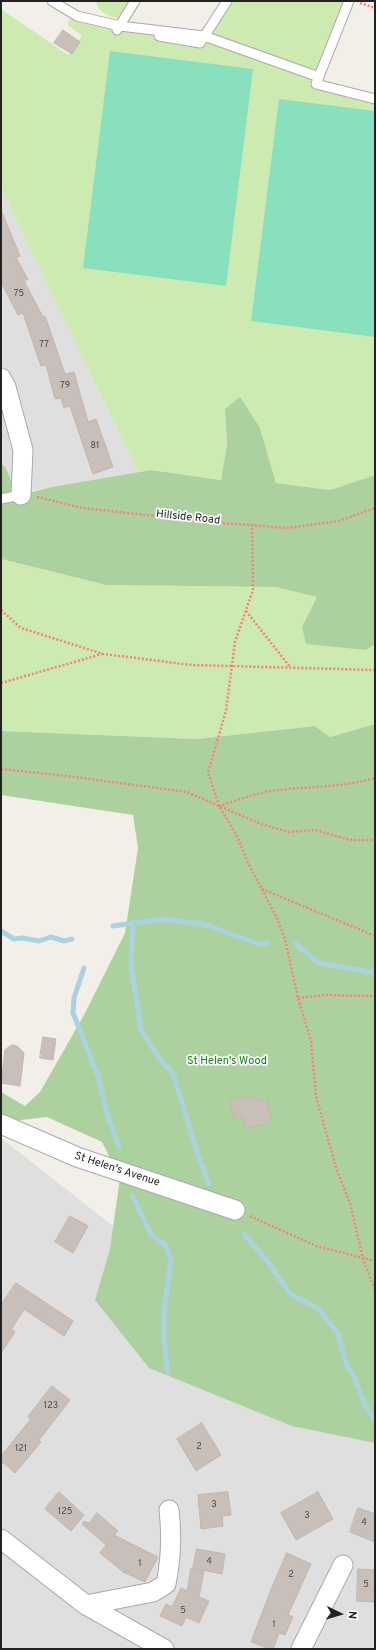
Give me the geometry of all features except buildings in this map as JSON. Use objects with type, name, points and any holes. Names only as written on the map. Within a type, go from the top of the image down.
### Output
[{"type":"street","points":[[1,378],[6,387],[23,450],[21,495]]},
{"type":"street","name":"St Helen's Avenue","points":[[1,1124],[77,1157],[235,1210]]},
{"type":"street","points":[[86,1605],[153,1592],[166,1584],[169,1570],[171,1533],[169,1510]]},
{"type":"street","points":[[1,1539],[86,1605],[164,1649]]},
{"type":"street","points":[[300,1649],[343,1566]]},
{"type":"lane","points":[[52,1],[77,16],[120,26]]},
{"type":"lane","points":[[135,1],[116,30],[200,42],[227,1]]},
{"type":"lane","points":[[353,2],[316,84],[375,99]]},
{"type":"lane","points":[[204,36],[319,77]]},
{"type":"lane","points":[[1,499],[21,495]]},
{"type":"path","points":[[353,2],[375,8]]},
{"type":"path","name":"Hillside Road","points":[[21,495],[82,508],[287,528],[339,521],[375,508]]},
{"type":"path","points":[[252,524],[253,590],[235,642],[226,711],[208,772],[219,806],[237,836],[285,939],[298,998],[311,1041],[316,1096],[337,1171],[350,1203],[363,1258],[375,1290]]},
{"type":"path","points":[[1,610],[21,628],[103,654],[191,665],[231,668],[290,667],[375,670]]},
{"type":"path","points":[[246,611],[290,667]]},
{"type":"path","points":[[1,683],[103,654]]},
{"type":"path","points":[[1,769],[187,792],[261,824],[288,832],[315,830],[350,840],[373,840],[375,843]]},
{"type":"path","points":[[219,806],[269,792],[337,786],[358,783],[375,778]]},
{"type":"path","points":[[261,889],[375,936]]},
{"type":"path","points":[[298,998],[324,995],[375,996]]},
{"type":"path","points":[[235,1210],[316,1246],[375,1261]]},
{"type":"shaded area","points":[[1,188],[138,472],[1,497]]},
{"type":"shaded area","points":[[1,1138],[375,1432],[375,1649],[1,1649]]},
{"type":"green space","points":[[96,1],[135,1],[123,20],[102,12],[97,6]]},
{"type":"green space","points":[[227,1],[349,1],[316,84],[375,99],[375,475],[330,490],[276,483],[260,428],[225,409],[227,445],[221,480],[151,470],[138,472],[1,188],[1,9],[68,55],[82,36],[67,24],[70,19],[117,30],[199,43]]},
{"type":"green space","points":[[110,51],[253,69],[226,286],[83,268]]},
{"type":"green space","points":[[279,99],[375,111],[375,337],[251,321]]},
{"type":"green space","points":[[240,397],[260,428],[276,483],[330,490],[375,475],[375,644],[366,650],[306,644],[302,627],[317,597],[275,587],[106,585],[1,559],[1,465],[5,466],[17,496],[52,487],[151,470],[221,480],[227,445],[225,409]]},
{"type":"green space","points":[[1,559],[106,585],[275,587],[317,597],[302,627],[366,650],[375,644],[375,724],[330,737],[315,726],[197,739],[1,731]]},
{"type":"green space","name":"St Helen's Wood","points":[[375,724],[375,1443],[292,1426],[149,1368],[95,1300],[110,1249],[120,1178],[102,1142],[47,1117],[14,1121],[1,1113],[1,1092],[25,1106],[40,1092],[84,1015],[125,933],[138,848],[133,815],[1,795],[1,731],[197,739],[315,726],[330,737]]},
{"type":"waterway","points":[[113,926],[162,919],[203,924],[259,944],[268,943]]},
{"type":"waterway","points":[[133,923],[131,965],[141,1030],[159,1058],[173,1073],[198,1155],[209,1184]]},
{"type":"waterway","points":[[1,931],[14,939],[22,938],[39,941],[51,937],[64,941],[72,939]]},
{"type":"waterway","points":[[296,944],[319,963],[375,973]]},
{"type":"waterway","points":[[84,968],[74,998],[73,1013],[98,1076],[107,1113],[119,1147]]},
{"type":"waterway","points":[[132,1195],[151,1234],[166,1246],[171,1260],[164,1311],[164,1341],[168,1372]]},
{"type":"waterway","points":[[244,1234],[268,1262],[290,1294],[319,1309],[338,1334],[346,1363],[355,1379],[363,1401],[375,1420]]}]
